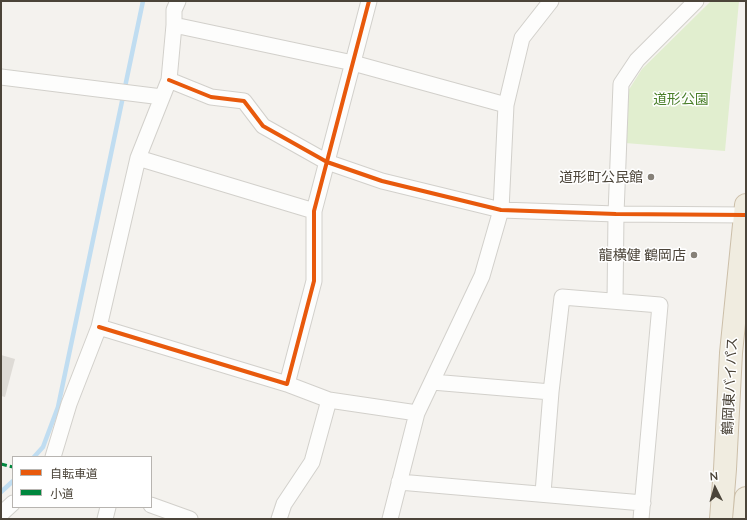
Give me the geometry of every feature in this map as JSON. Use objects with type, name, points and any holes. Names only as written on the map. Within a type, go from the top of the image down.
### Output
[{"type":"highway","name":"鶴岡東バイパス","points":[[721,519],[731,353],[746,211]]},
{"type":"highway","points":[[744,519],[746,498]]},
{"type":"street","points":[[52,456],[69,404],[99,327],[138,158],[169,80],[174,10],[178,1]]},
{"type":"street","points":[[286,384],[314,281],[314,211],[369,1]]},
{"type":"street","points":[[615,301],[620,84],[637,60],[696,1]]},
{"type":"street","points":[[390,519],[398,482],[417,413],[482,276],[501,210],[506,105],[522,38],[547,2]]},
{"type":"street","points":[[174,25],[353,63],[506,105]]},
{"type":"street","points":[[1,77],[162,97]]},
{"type":"street","points":[[169,80],[211,97],[244,101],[263,126],[327,162],[382,181],[501,210],[616,214],[746,211]]},
{"type":"street","points":[[138,158],[314,211]]},
{"type":"street","points":[[543,493],[551,392],[562,297],[660,305],[642,519]]},
{"type":"street","points":[[99,327],[286,384],[329,400],[417,413]]},
{"type":"street","points":[[432,382],[551,392]]},
{"type":"street","points":[[279,519],[284,504],[312,462],[329,400]]},
{"type":"street","points":[[398,482],[543,493],[643,503]]},
{"type":"street","points":[[1,514],[12,504]]},
{"type":"street","points":[[152,505],[190,519]]},
{"type":"street","points":[[105,519],[108,508]]},
{"type":"green space","name":"道形公園","points":[[711,1],[739,1],[725,151],[625,143],[628,91],[642,69]]},
{"type":"building","points":[[1,355],[15,359],[5,397],[1,396]]},
{"type":"waterway","points":[[35,456],[43,447],[58,407],[143,1]]},
{"type":"waterway","points":[[1,492],[12,482]]},
{"type":"marked path","points":[[1,464],[12,467]]},
{"type":"cycle path","points":[[99,327],[287,384],[314,281],[314,211],[369,1]]},
{"type":"cycle path","points":[[169,80],[211,97],[244,101],[263,126],[327,162],[382,181],[501,210],[616,214],[746,215]]},
{"type":"place","name":"道形町公民館","points":[[651,177]]},
{"type":"place","name":"龍横健 鶴岡店","points":[[694,255]]}]
